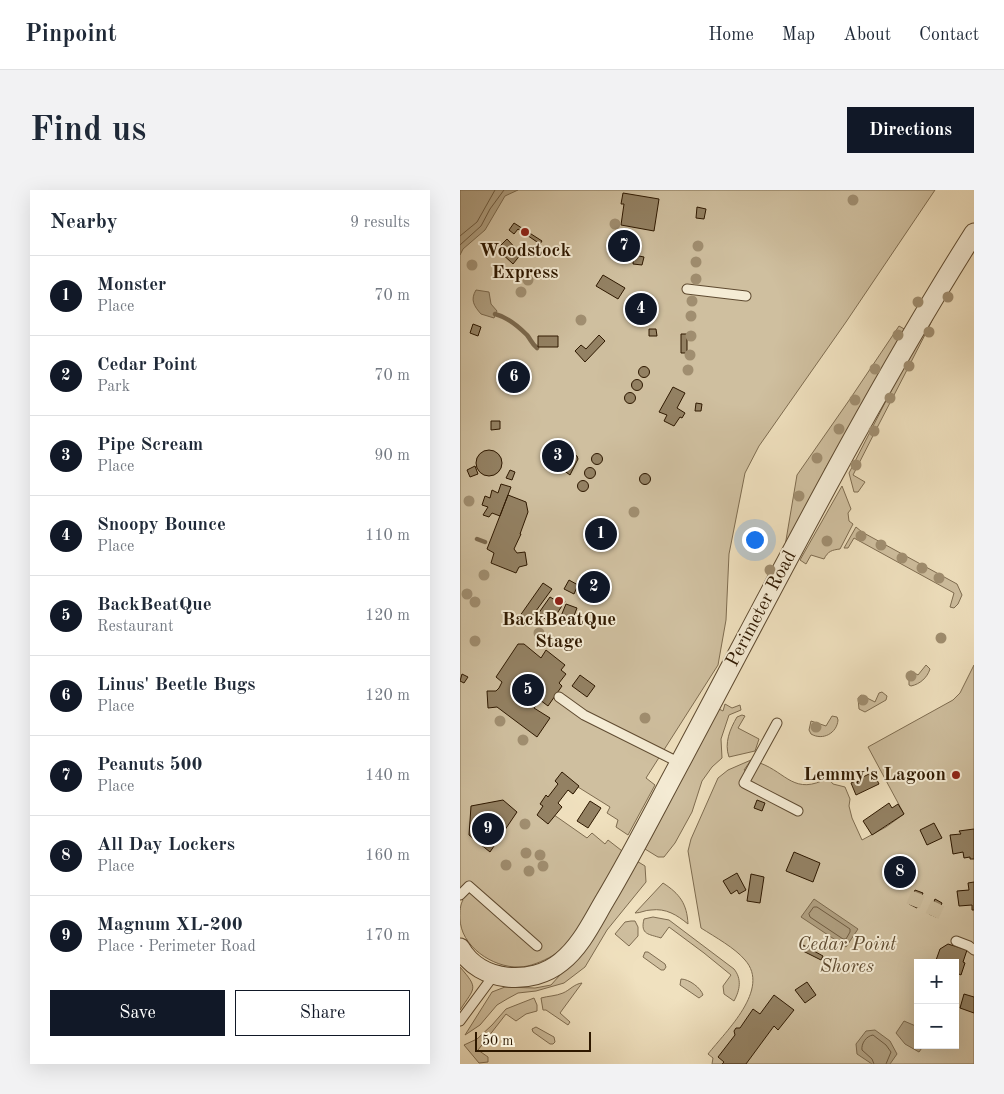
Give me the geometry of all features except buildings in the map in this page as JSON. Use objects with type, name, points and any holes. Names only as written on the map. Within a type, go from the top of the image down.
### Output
[{"type":"street","name":"Perimeter Road","points":[[494,975],[514,978],[541,975],[560,963],[576,948],[634,851],[839,465],[929,304],[974,233]]},
{"type":"street","points":[[460,948],[464,955],[479,968],[494,975]]},
{"type":"lane","points":[[687,289],[746,296]]},
{"type":"lane","points":[[559,696],[584,715],[680,763]]},
{"type":"lane","points":[[777,723],[744,783],[798,811]]},
{"type":"lane","points":[[460,895],[469,886],[537,946]]},
{"type":"lane","points":[[956,941],[974,950]]},
{"type":"lane","points":[[460,1021],[494,975]]},
{"type":"green space","points":[[460,190],[935,190],[759,446],[745,473],[729,554],[726,620],[718,665],[646,778],[655,785],[628,835],[616,827],[618,820],[607,813],[610,807],[578,787],[573,794],[565,787],[547,810],[587,838],[592,833],[605,844],[608,840],[626,854],[594,910],[575,936],[552,956],[523,967],[499,964],[480,953],[466,938],[461,928],[460,918],[463,900],[460,897]]},
{"type":"green space","points":[[950,284],[853,475],[865,482],[858,492],[854,492],[849,473],[910,354]]},
{"type":"green space","points":[[899,326],[906,330],[825,469],[820,494],[784,552],[797,475]]},
{"type":"green space","points":[[842,486],[851,509],[848,513],[849,521],[853,524],[840,549],[830,551],[824,559],[811,555],[806,564],[800,560]]},
{"type":"green space","points":[[856,527],[957,584],[962,595],[958,604],[954,608],[950,607],[954,593],[854,538],[848,548],[844,548]]},
{"type":"green space","points":[[926,665],[930,669],[925,678],[917,684],[909,685],[909,672],[911,671],[918,675]]},
{"type":"green space","name":"Cedar Point Shores","points":[[974,665],[974,1064],[712,1064],[713,1058],[708,1054],[743,1009],[753,984],[752,971],[745,960],[730,947],[701,928],[688,851],[691,839],[718,778],[728,770],[751,760],[744,770],[753,774],[760,763],[799,784],[807,785],[828,778],[833,784],[845,787],[850,799],[849,806],[852,818],[862,840],[886,827],[904,814],[868,747],[953,700],[960,693]]},
{"type":"green space","points":[[882,692],[887,696],[886,700],[865,712],[859,709],[858,698],[861,695],[875,702],[879,693]]},
{"type":"green space","points":[[725,704],[732,708],[740,705],[741,710],[729,715],[721,739],[722,758],[712,767],[702,781],[692,812],[675,843],[664,857],[658,857],[645,849],[719,709],[723,711]]},
{"type":"green space","points":[[745,716],[738,728],[759,739],[755,751],[729,757],[727,747],[728,736],[737,717]]},
{"type":"green space","points":[[832,716],[837,717],[838,720],[832,732],[820,737],[811,734],[809,730],[811,721],[826,726]]},
{"type":"green space","points":[[635,860],[645,866],[646,882],[607,930],[585,967],[564,983],[536,991],[518,993],[507,999],[497,1005],[480,1025],[465,1035],[492,992],[505,987],[535,988],[551,985],[577,956]]},
{"type":"green space","points":[[663,883],[682,900],[688,924],[675,915],[662,910],[635,913]]},
{"type":"green space","points":[[653,917],[669,920],[734,969],[737,973],[739,985],[734,1001],[724,994],[723,986],[731,975],[704,953],[669,927],[661,938],[644,931],[644,919]]},
{"type":"green space","points":[[635,921],[638,927],[638,936],[629,946],[615,934],[625,922]]},
{"type":"green space","points":[[645,952],[648,952],[665,964],[664,970],[661,970],[643,957]]},
{"type":"green space","points":[[460,967],[470,980],[473,988],[460,1010]]},
{"type":"green space","points":[[681,979],[694,984],[703,995],[699,998],[680,985]]},
{"type":"green space","points":[[582,983],[560,1013],[570,1022],[568,1025],[546,1010],[543,1010],[541,998],[560,994]]},
{"type":"green space","points":[[534,998],[537,1011],[526,1014],[516,1021],[506,1014],[478,1050],[488,1057],[488,1062],[479,1063],[464,1045],[477,1039],[506,1009]]},
{"type":"green space","points":[[536,1027],[554,1037],[555,1042],[550,1044],[533,1032],[532,1029]]},
{"type":"water","points":[[460,190],[518,190],[505,196],[485,230],[463,249],[460,255]]},
{"type":"water","points":[[476,290],[489,292],[491,304],[497,311],[494,318],[481,314],[476,308],[473,300]]},
{"type":"water","points":[[814,899],[858,929],[846,947],[801,917]]},
{"type":"water","points":[[904,1021],[914,1025],[914,1049],[921,1049],[919,1052],[905,1044],[896,1033]]},
{"type":"water","points":[[875,1030],[890,1041],[897,1054],[890,1064],[872,1064],[857,1054],[856,1044],[866,1031]]},
{"type":"waterway","points":[[495,314],[504,317],[517,326],[537,348]]},
{"type":"waterway","points":[[477,539],[485,542]]},
{"type":"tunnel","points":[[913,906],[919,891]]},
{"type":"tunnel","points":[[932,916],[939,901]]},
{"type":"place","name":"Woodstock Express","points":[[525,232]]},
{"type":"place","name":"Peanuts 500","points":[[624,246]]},
{"type":"place","name":"Snoopy Bounce","points":[[641,309]]},
{"type":"place","name":"Linus' Beetle Bugs","points":[[514,377]]},
{"type":"place","name":"Pipe Scream","points":[[558,456]]},
{"type":"place","name":"Monster","points":[[601,534]]},
{"type":"place","name":"Cedar Point","points":[[594,587]]},
{"type":"place","name":"BackBeatQue Stage","points":[[559,601]]},
{"type":"place","name":"BackBeatQue","points":[[528,690]]},
{"type":"place","name":"Lemmy's Lagoon","points":[[956,775]]},
{"type":"place","name":"Magnum XL-200","points":[[488,829]]},
{"type":"place","name":"All Day Lockers","points":[[900,872]]}]
